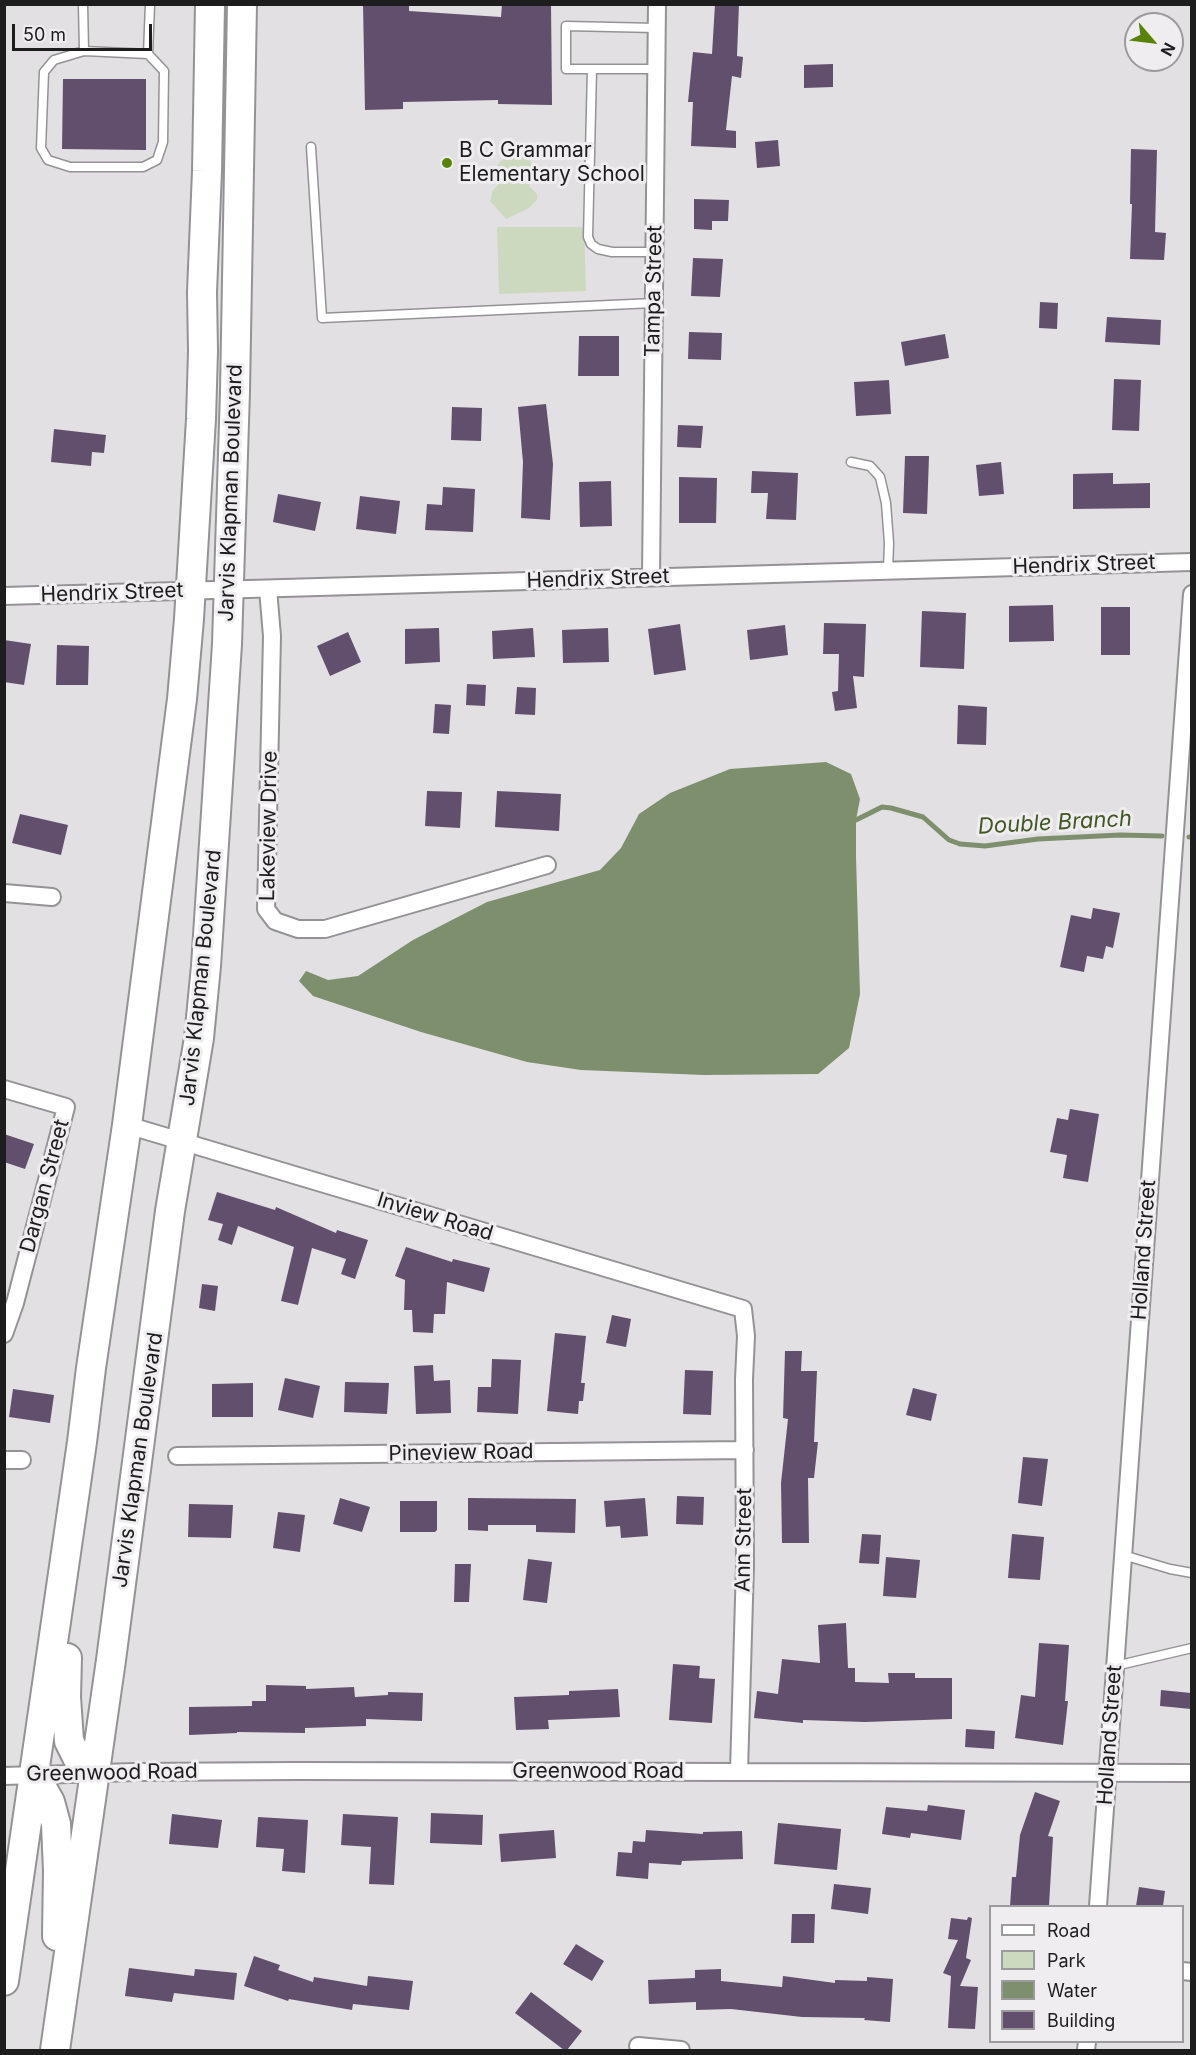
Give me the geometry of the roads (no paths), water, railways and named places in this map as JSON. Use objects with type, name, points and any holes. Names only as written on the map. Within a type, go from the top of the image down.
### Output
[{"type":"highway","name":"Jarvis Klapman Boulevard","points":[[4,1980],[127,1125],[179,722],[191,591],[201,419],[210,4]]},
{"type":"highway","name":"Jarvis Klapman Boulevard","points":[[56,2042],[207,966],[221,769],[229,590],[242,4]]},
{"type":"highway","points":[[69,1536],[66,1697],[69,1741],[83,1766],[95,1773]]},
{"type":"highway","points":[[35,1775],[53,1811],[57,1840],[56,2042]]},
{"type":"street","name":"Tampa Street","points":[[651,578],[657,4]]},
{"type":"street","name":"Hendrix Street","points":[[4,596],[1191,562]]},
{"type":"street","name":"Lakeview Drive","points":[[268,589],[272,636],[266,909],[275,921],[298,929],[325,929],[547,865]]},
{"type":"street","name":"Holland Street","points":[[1098,1905],[1191,594]]},
{"type":"street","points":[[4,893],[52,897]]},
{"type":"street","name":"Dargan Street","points":[[4,1089],[66,1107],[15,1303],[4,1334]]},
{"type":"street","name":"Inview Road","points":[[127,1125],[743,1310]]},
{"type":"street","name":"Ann Street","points":[[739,1771],[745,1565],[744,1379],[747,1336],[743,1310]]},
{"type":"street","name":"Pineview Road","points":[[177,1456],[745,1450]]},
{"type":"street","points":[[4,1460],[22,1460]]},
{"type":"street","name":"Greenwood Road","points":[[4,1776],[285,1771],[1191,1773]]},
{"type":"street","points":[[638,2046],[681,2050]]},
{"type":"lane","points":[[82,4],[84,51]]},
{"type":"lane","points":[[148,54],[150,4]]},
{"type":"lane","points":[[656,28],[566,26],[566,69],[656,69]]},
{"type":"lane","points":[[84,51],[148,54],[165,71],[163,142],[158,160],[143,167],[70,166],[48,160],[41,148],[44,72],[54,60],[84,51]]},
{"type":"lane","points":[[592,69],[588,237],[591,244],[598,249],[612,252],[654,252]]},
{"type":"lane","points":[[311,147],[322,318],[654,303]]},
{"type":"lane","points":[[850,462],[870,466],[880,477],[886,502],[889,543],[888,571]]},
{"type":"lane","points":[[1122,1554],[1191,1573]]},
{"type":"lane","points":[[1114,1666],[1191,1648]]},
{"type":"water","points":[[826,762],[851,774],[860,799],[856,820],[856,857],[860,994],[849,1048],[818,1074],[704,1075],[581,1070],[527,1062],[421,1032],[313,996],[299,981],[306,971],[328,980],[358,976],[413,940],[487,902],[600,870],[621,848],[639,814],[670,793],[730,769]]},
{"type":"waterway","name":"Double Branch","points":[[856,820],[882,807],[891,808],[923,817],[949,840],[960,844],[985,846],[1038,839],[1120,835],[1162,836]]},
{"type":"place","name":"B C Grammar Elementary School","points":[[447,163]]}]
